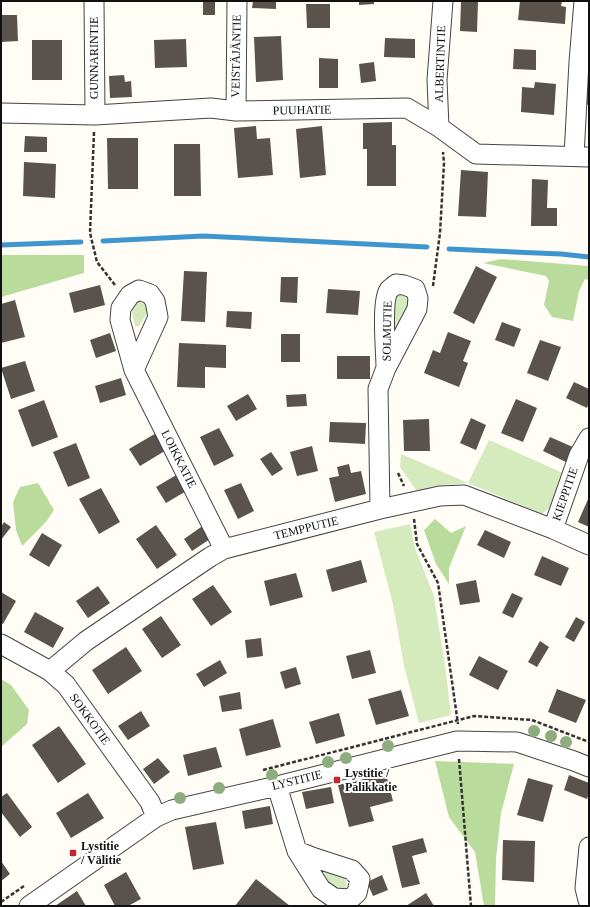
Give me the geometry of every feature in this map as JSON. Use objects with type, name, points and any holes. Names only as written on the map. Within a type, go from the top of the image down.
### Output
[{"type":"street","name":"GUNNARINTIE","points":[[94,1],[95,115]]},
{"type":"street","name":"VEISTÄJÄNTIE","points":[[236,111],[237,1]]},
{"type":"street","name":"ALBERTINTIE","points":[[439,127],[437,80],[443,1]]},
{"type":"street","points":[[582,157],[579,62],[584,1]]},
{"type":"street","name":"PUUHATIE","points":[[1,114],[95,115],[211,108],[236,111],[407,108],[439,127],[476,154],[582,157]]},
{"type":"street","points":[[127,300],[130,295],[139,290],[150,294],[155,301],[158,317],[134,370]]},
{"type":"street","name":"LOIKKATIE","points":[[127,300],[121,308],[120,320],[134,370],[224,549]]},
{"type":"street","name":"SOLMUTIE","points":[[380,508],[378,389],[386,368]]},
{"type":"street","name":"KIEPPITIE","points":[[553,529],[579,455],[589,438]]},
{"type":"street","name":"TEMPPUTIE","points":[[50,671],[86,641],[224,549],[380,508],[412,503],[440,496],[464,495],[553,529],[589,545]]},
{"type":"street","name":"SOKKOTIE","points":[[1,644],[50,671],[66,685],[150,802],[156,818]]},
{"type":"street","name":"LYSTITIE","points":[[29,906],[156,818],[172,810],[277,786],[458,741],[517,742],[589,767]]},
{"type":"street","points":[[277,786],[297,851]]},
{"type":"street","points":[[589,850],[585,888],[589,901]]},
{"type":"path","points":[[95,115],[90,233],[97,262],[127,300]]},
{"type":"path","points":[[432,289],[440,233],[444,163],[439,127]]},
{"type":"path","points":[[397,472],[412,503],[418,544],[438,583],[458,721],[458,741],[471,906]]},
{"type":"green space","points":[[1,255],[84,255],[84,273],[1,297]]},
{"type":"green space","points":[[501,259],[589,266],[589,280],[585,279],[579,291],[573,321],[552,317],[544,305],[549,281],[546,276],[483,263]]},
{"type":"green space","points":[[393,292],[415,298],[390,354]]},
{"type":"green space","points":[[137,299],[144,300],[148,310],[139,326],[135,326],[131,308]]},
{"type":"green space","points":[[489,440],[563,473],[550,507],[542,514],[468,483]]},
{"type":"green space","points":[[401,454],[468,483],[446,485],[418,493],[400,467]]},
{"type":"green space","points":[[38,483],[54,510],[46,522],[22,546],[16,530],[13,502],[20,487]]},
{"type":"green space","points":[[435,519],[451,533],[466,526],[449,568],[449,584],[436,564],[424,530]]},
{"type":"green space","points":[[410,524],[415,548],[434,596],[451,715],[419,723],[404,666],[393,604],[374,532]]},
{"type":"green space","points":[[1,679],[11,685],[29,710],[27,724],[1,747]]},
{"type":"green space","points":[[435,761],[514,764],[501,813],[496,858],[495,906],[484,906],[475,852],[449,817]]},
{"type":"green space","points":[[322,872],[336,873],[345,878],[347,886],[344,891],[338,892],[322,877]]},
{"type":"building","points":[[203,1],[215,1],[215,15],[203,15]]},
{"type":"building","points":[[253,1],[276,1],[276,9],[252,8]]},
{"type":"building","points":[[359,1],[374,1],[374,4],[359,5]]},
{"type":"building","points":[[461,1],[478,1],[477,32],[460,31]]},
{"type":"building","points":[[520,1],[562,1],[561,6],[566,7],[565,24],[518,20]]},
{"type":"building","points":[[306,4],[330,4],[330,28],[307,28]]},
{"type":"building","points":[[1,15],[17,15],[18,41],[1,42]]},
{"type":"building","points":[[281,36],[283,80],[256,82],[254,37]]},
{"type":"building","points":[[385,38],[415,39],[415,58],[384,57]]},
{"type":"building","points":[[186,39],[187,67],[155,68],[154,40]]},
{"type":"building","points":[[32,40],[62,40],[62,80],[32,80]]},
{"type":"building","points":[[514,49],[536,50],[536,70],[513,69]]},
{"type":"building","points":[[319,58],[338,59],[338,88],[319,88]]},
{"type":"building","points":[[374,62],[376,81],[361,83],[359,64]]},
{"type":"building","points":[[124,75],[125,82],[131,81],[132,97],[110,98],[109,76]]},
{"type":"building","points":[[535,82],[556,84],[554,115],[521,112],[522,87],[534,88]]},
{"type":"building","points":[[585,86],[589,87],[589,105],[582,104]]},
{"type":"building","points":[[392,122],[392,145],[396,145],[396,186],[367,186],[367,149],[363,149],[363,123]]},
{"type":"building","points":[[256,126],[257,139],[270,138],[273,175],[238,178],[234,128]]},
{"type":"building","points":[[322,126],[326,175],[300,178],[296,129]]},
{"type":"building","points":[[25,136],[47,137],[47,152],[24,152]]},
{"type":"building","points":[[107,138],[138,138],[138,189],[108,189]]},
{"type":"building","points":[[174,144],[200,144],[201,196],[174,196]]},
{"type":"building","points":[[24,162],[56,164],[55,198],[23,196]]},
{"type":"building","points":[[461,170],[488,172],[486,217],[458,216]]},
{"type":"building","points":[[532,179],[548,180],[547,208],[557,208],[557,226],[531,226]]},
{"type":"building","points":[[476,266],[497,277],[474,324],[453,313]]},
{"type":"building","points":[[184,271],[207,272],[205,322],[181,321]]},
{"type":"building","points":[[281,277],[298,277],[297,303],[280,302]]},
{"type":"building","points":[[100,285],[105,305],[74,313],[69,293]]},
{"type":"building","points":[[328,289],[360,291],[358,315],[326,313]]},
{"type":"building","points":[[15,300],[25,337],[1,343],[1,304]]},
{"type":"building","points":[[227,311],[252,312],[251,329],[226,327]]},
{"type":"building","points":[[502,322],[521,329],[514,347],[495,340]]},
{"type":"building","points":[[448,332],[471,341],[463,361],[468,363],[459,387],[424,373],[433,350],[440,353]]},
{"type":"building","points":[[110,333],[116,351],[96,358],[90,340]]},
{"type":"building","points":[[281,334],[300,334],[300,362],[281,362]]},
{"type":"building","points":[[540,340],[561,347],[548,381],[527,373]]},
{"type":"building","points":[[179,343],[226,345],[226,368],[205,367],[205,388],[177,387]]},
{"type":"building","points":[[337,356],[370,356],[370,379],[337,379]]},
{"type":"building","points":[[25,361],[35,391],[11,399],[1,368]]},
{"type":"building","points":[[121,378],[126,395],[100,403],[95,386]]},
{"type":"building","points":[[574,382],[589,389],[589,402],[587,408],[566,398]]},
{"type":"building","points":[[248,394],[257,409],[236,421],[227,406]]},
{"type":"building","points":[[306,394],[307,406],[287,407],[286,395]]},
{"type":"building","points":[[516,399],[537,408],[523,442],[501,433]]},
{"type":"building","points":[[44,400],[58,437],[32,447],[18,410]]},
{"type":"building","points":[[471,418],[486,425],[476,450],[460,443]]},
{"type":"building","points":[[429,419],[430,451],[404,451],[403,420]]},
{"type":"building","points":[[330,422],[366,423],[365,444],[329,442]]},
{"type":"building","points":[[219,428],[234,456],[214,466],[200,437]]},
{"type":"building","points":[[158,432],[168,449],[140,466],[129,449]]},
{"type":"building","points":[[550,437],[575,448],[568,463],[543,451]]},
{"type":"building","points":[[76,443],[90,478],[68,487],[53,452]]},
{"type":"building","points":[[312,446],[318,471],[297,476],[290,452]]},
{"type":"building","points":[[271,452],[283,469],[272,476],[260,459]]},
{"type":"building","points":[[349,464],[351,473],[361,471],[366,494],[335,502],[329,478],[339,476],[337,467]]},
{"type":"building","points":[[178,474],[188,490],[166,503],[156,487]]},
{"type":"building","points":[[241,483],[254,511],[238,519],[224,490]]},
{"type":"building","points":[[101,488],[120,522],[99,534],[79,499]]},
{"type":"building","points":[[589,497],[589,527],[578,522]]},
{"type":"building","points":[[4,522],[11,527],[1,540],[1,527]]},
{"type":"building","points":[[156,525],[177,555],[157,569],[136,539]]},
{"type":"building","points":[[204,525],[213,537],[192,551],[184,539]]},
{"type":"building","points":[[485,530],[511,542],[504,558],[477,545]]},
{"type":"building","points":[[42,533],[62,545],[49,567],[29,555]]},
{"type":"building","points":[[542,556],[569,568],[561,586],[534,575]]},
{"type":"building","points":[[361,560],[367,582],[332,592],[326,570]]},
{"type":"building","points":[[296,573],[303,597],[270,606],[264,581]]},
{"type":"building","points":[[476,580],[480,602],[460,605],[456,584]]},
{"type":"building","points":[[213,585],[232,612],[211,626],[192,599]]},
{"type":"building","points":[[98,586],[110,603],[88,618],[76,601]]},
{"type":"building","points":[[1,592],[16,601],[3,624],[1,623]]},
{"type":"building","points":[[512,593],[523,598],[513,618],[502,613]]},
{"type":"building","points":[[35,612],[64,628],[53,648],[24,632]]},
{"type":"building","points":[[161,616],[181,645],[162,658],[142,629]]},
{"type":"building","points":[[576,617],[585,622],[574,642],[565,637]]},
{"type":"building","points":[[261,638],[263,656],[247,658],[245,640]]},
{"type":"building","points":[[540,641],[549,647],[537,667],[528,662]]},
{"type":"building","points":[[126,647],[142,671],[108,694],[92,670]]},
{"type":"building","points":[[370,650],[376,673],[352,679],[346,656]]},
{"type":"building","points":[[479,656],[508,671],[498,690],[469,675]]},
{"type":"building","points":[[220,660],[227,673],[204,687],[196,674]]},
{"type":"building","points":[[296,667],[301,684],[285,689],[280,672]]},
{"type":"building","points":[[557,689],[586,700],[576,723],[548,712]]},
{"type":"building","points":[[401,690],[409,716],[376,725],[368,699]]},
{"type":"building","points":[[240,692],[242,709],[222,712],[219,696]]},
{"type":"building","points":[[141,711],[150,726],[128,740],[118,726]]},
{"type":"building","points":[[339,713],[345,736],[316,744],[309,722]]},
{"type":"building","points":[[273,719],[281,747],[246,756],[239,729]]},
{"type":"building","points":[[59,726],[86,764],[58,783],[32,745]]},
{"type":"building","points":[[216,747],[222,767],[188,776],[183,755]]},
{"type":"building","points":[[158,758],[170,772],[154,784],[143,769]]},
{"type":"building","points":[[386,774],[393,801],[370,807],[374,821],[349,827],[338,785]]},
{"type":"building","points":[[569,775],[589,783],[589,793],[587,799],[564,790]]},
{"type":"building","points":[[528,778],[553,785],[543,822],[517,815]]},
{"type":"building","points":[[331,787],[334,803],[306,809],[302,792]]},
{"type":"building","points":[[7,793],[32,827],[20,837],[1,812],[1,797]]},
{"type":"building","points":[[88,793],[104,818],[71,838],[56,813]]},
{"type":"building","points":[[270,806],[273,824],[245,829],[242,811]]},
{"type":"building","points":[[216,822],[224,864],[193,870],[185,827]]},
{"type":"building","points":[[423,838],[427,852],[412,856],[420,884],[402,888],[392,846]]},
{"type":"building","points":[[503,840],[535,841],[534,882],[502,880]]},
{"type":"building","points":[[1,861],[10,874],[1,881]]},
{"type":"building","points":[[126,872],[141,899],[128,906],[115,906],[104,885]]},
{"type":"building","points":[[382,875],[388,890],[373,896],[367,882]]},
{"type":"building","points":[[256,879],[290,906],[235,906]]},
{"type":"building","points":[[77,891],[86,906],[55,906]]},
{"type":"building","points":[[426,893],[434,906],[406,906]]},
{"type":"waterway","points":[[103,241],[203,236],[427,247]]},
{"type":"waterway","points":[[1,245],[81,242]]},
{"type":"waterway","points":[[449,249],[561,254],[589,257]]},
{"type":"place","name":"Lystitie / Palikkatie","points":[[337,780]]},
{"type":"place","name":"Lystitie / Välitie","points":[[73,853]]}]
